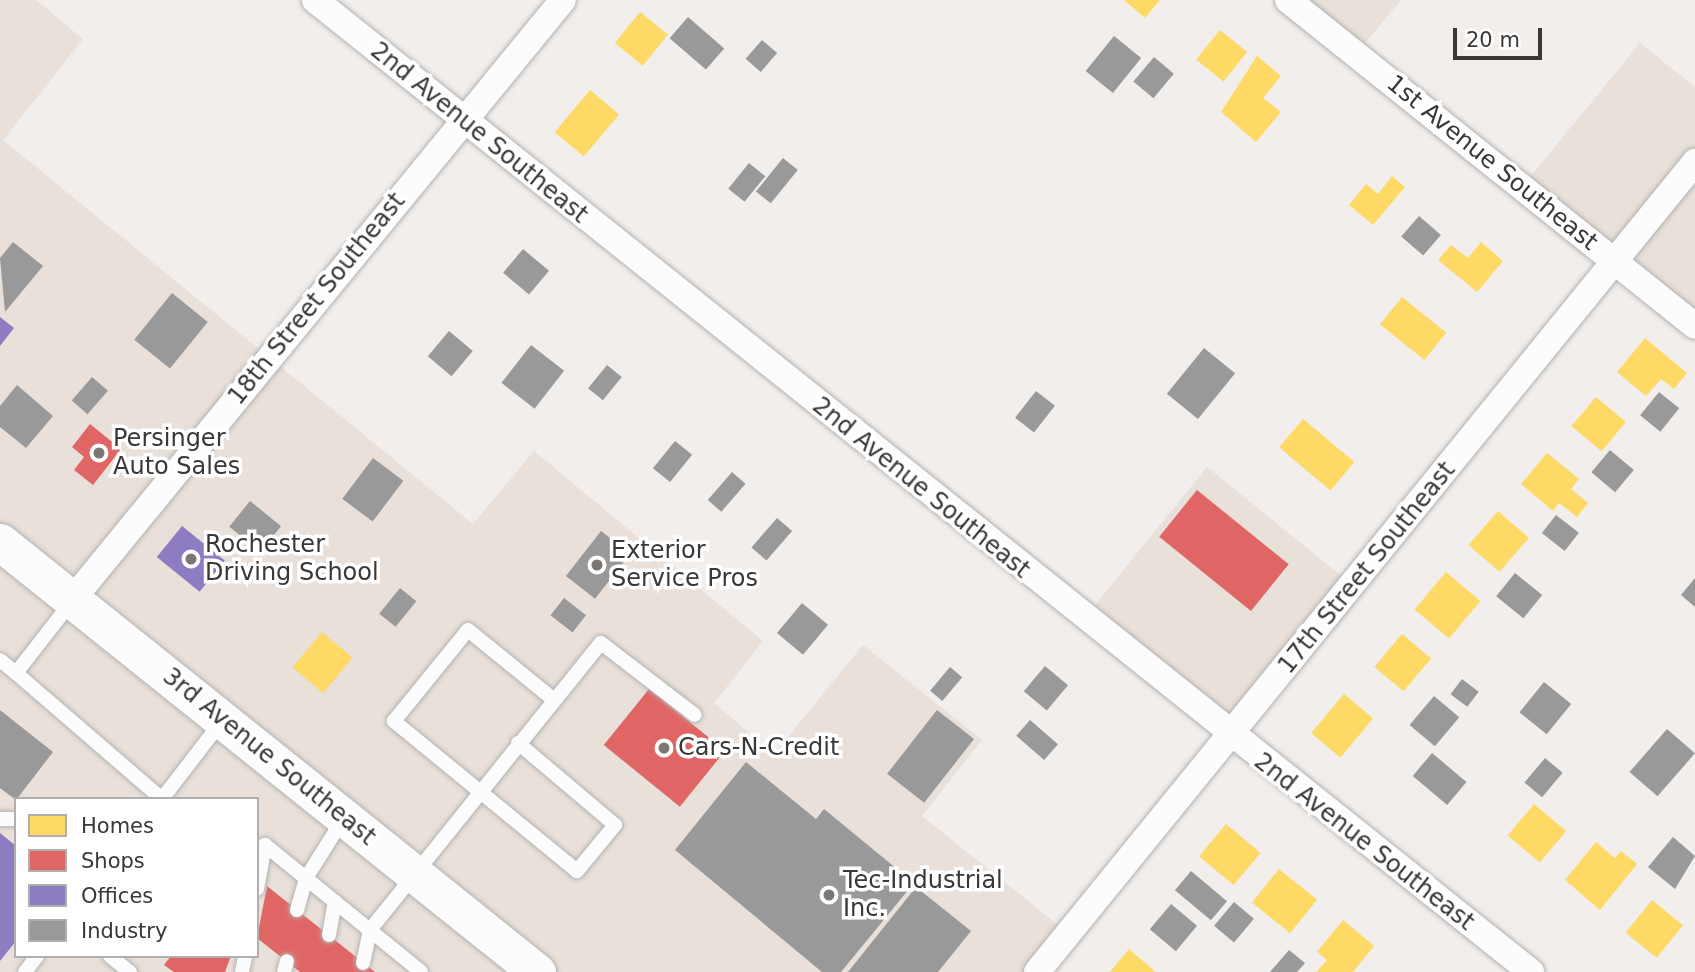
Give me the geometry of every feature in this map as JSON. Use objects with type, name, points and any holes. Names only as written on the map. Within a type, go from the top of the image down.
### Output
[{"type":"main road","name":"3rd Avenue Southeast","points":[[0,542],[345,817],[531,970]]},
{"type":"street","name":"2nd Avenue Southeast","points":[[315,0],[1231,737],[1531,972]]},
{"type":"street","name":"18th Street Southeast","points":[[72,600],[563,0]]},
{"type":"street","name":"1st Avenue Southeast","points":[[1288,0],[1695,326]]},
{"type":"street","name":"17th Street Southeast","points":[[1037,972],[1231,737],[1695,162]]},
{"type":"lane","points":[[16,673],[72,600]]},
{"type":"lane","points":[[518,743],[615,825],[577,871],[394,721],[468,630],[553,699]]},
{"type":"lane","points":[[363,963],[370,930],[553,699],[601,643],[695,715]]},
{"type":"lane","points":[[0,660],[164,797],[223,721]]},
{"type":"lane","points":[[297,910],[306,878],[345,817]]},
{"type":"lane","points":[[259,878],[265,845],[421,972]]},
{"type":"lane","points":[[329,935],[335,902]]},
{"type":"lane","points":[[112,958],[130,972]]},
{"type":"shaded area","points":[[0,0],[36,0],[83,39],[3,140],[473,524],[534,451],[763,641],[714,703],[774,754],[863,645],[982,740],[922,816],[1068,933],[1046,972],[0,972]]},
{"type":"shaded area","points":[[1288,0],[1401,0],[1356,54]]},
{"type":"shaded area","points":[[1640,43],[1695,87],[1695,326],[1522,187]]},
{"type":"shaded area","points":[[1207,467],[1353,585],[1230,738],[1084,619]]},
{"type":"building: Homes","points":[[1124,0],[1160,0],[1145,18]]},
{"type":"building: Homes","points":[[640,12],[668,35],[643,66],[615,43]]},
{"type":"building: Homes","points":[[1220,30],[1247,52],[1223,82],[1196,60]]},
{"type":"building: Homes","points":[[1257,56],[1281,76],[1263,98],[1281,112],[1256,142],[1221,112]]},
{"type":"building: Homes","points":[[590,90],[619,114],[584,157],[555,132]]},
{"type":"building: Homes","points":[[1392,176],[1405,187],[1373,225],[1349,205],[1366,184],[1378,194]]},
{"type":"building: Homes","points":[[1481,242],[1503,261],[1477,292],[1438,260],[1451,245],[1468,258]]},
{"type":"building: Homes","points":[[1402,297],[1446,333],[1424,360],[1380,324]]},
{"type":"building: Homes","points":[[1645,338],[1687,373],[1674,389],[1661,379],[1646,396],[1617,372]]},
{"type":"building: Homes","points":[[1596,397],[1626,422],[1601,451],[1572,426]]},
{"type":"building: Homes","points":[[1303,419],[1354,462],[1331,490],[1279,447]]},
{"type":"building: Homes","points":[[1547,453],[1579,479],[1571,489],[1588,503],[1577,517],[1559,503],[1553,511],[1521,484]]},
{"type":"building: Homes","points":[[1498,511],[1529,538],[1499,572],[1468,545]]},
{"type":"building: Homes","points":[[1446,572],[1480,601],[1449,638],[1415,610]]},
{"type":"building: Homes","points":[[322,632],[353,658],[323,693],[292,667]]},
{"type":"building: Homes","points":[[1402,634],[1431,658],[1403,691],[1374,667]]},
{"type":"building: Homes","points":[[1344,694],[1373,718],[1340,757],[1311,733]]},
{"type":"building: Homes","points":[[1534,804],[1566,831],[1540,862],[1508,835]]},
{"type":"building: Homes","points":[[1226,824],[1260,853],[1233,885],[1199,856]]},
{"type":"building: Homes","points":[[1596,842],[1615,858],[1621,851],[1637,864],[1600,910],[1565,880]]},
{"type":"building: Homes","points":[[1279,869],[1317,900],[1290,933],[1252,902]]},
{"type":"building: Homes","points":[[1652,900],[1683,925],[1657,958],[1626,933]]},
{"type":"building: Homes","points":[[1343,920],[1374,946],[1353,972],[1316,972],[1327,960],[1317,952]]},
{"type":"building: Homes","points":[[1129,949],[1156,972],[1110,972]]},
{"type":"building: Shops","name":"Persinger Auto Sales","points":[[90,424],[121,449],[93,485],[74,470],[84,457],[72,447]]},
{"type":"building: Shops","points":[[1197,490],[1289,564],[1251,611],[1159,537]]},
{"type":"building: Shops","name":"Cars-N-Credit","points":[[649,689],[725,751],[680,807],[604,745]]},
{"type":"building: Shops","points":[[267,886],[375,972],[300,972],[259,940]]},
{"type":"building: Shops","points":[[169,958],[230,958],[225,972],[174,972],[164,965]]},
{"type":"building: Offices","points":[[0,317],[14,328],[0,346]]},
{"type":"building: Offices","name":"Rochester Driving School","points":[[182,526],[225,561],[200,592],[157,557]]},
{"type":"building: Offices","points":[[0,833],[14,844],[14,944],[0,961]]},
{"type":"building: Industry","points":[[688,17],[724,48],[706,70],[670,38]]},
{"type":"building: Industry","points":[[1114,36],[1141,58],[1113,93],[1086,71]]},
{"type":"building: Industry","points":[[762,40],[777,53],[761,72],[746,59]]},
{"type":"building: Industry","points":[[1154,57],[1174,74],[1153,98],[1133,82]]},
{"type":"building: Industry","points":[[783,158],[798,170],[771,203],[756,191]]},
{"type":"building: Industry","points":[[749,163],[765,176],[745,202],[728,189]]},
{"type":"building: Industry","points":[[1419,216],[1441,235],[1423,255],[1401,236]]},
{"type":"building: Industry","points":[[13,242],[43,266],[5,312],[0,258]]},
{"type":"building: Industry","points":[[523,249],[549,271],[529,295],[503,273]]},
{"type":"building: Industry","points":[[172,293],[208,322],[170,369],[134,340]]},
{"type":"building: Industry","points":[[449,331],[473,351],[452,376],[428,356]]},
{"type":"building: Industry","points":[[531,345],[564,371],[535,409],[501,383]]},
{"type":"building: Industry","points":[[1204,348],[1235,373],[1198,419],[1167,394]]},
{"type":"building: Industry","points":[[607,365],[622,377],[603,400],[588,388]]},
{"type":"building: Industry","points":[[92,377],[108,391],[88,414],[72,400]]},
{"type":"building: Industry","points":[[17,385],[53,416],[26,448],[0,427],[0,406]]},
{"type":"building: Industry","points":[[1036,391],[1055,406],[1034,433],[1015,418]]},
{"type":"building: Industry","points":[[1659,392],[1679,408],[1660,432],[1640,415]]},
{"type":"building: Industry","points":[[675,441],[692,455],[670,482],[653,468]]},
{"type":"building: Industry","points":[[1610,450],[1634,470],[1615,492],[1591,472]]},
{"type":"building: Industry","points":[[373,458],[403,481],[373,522],[342,499]]},
{"type":"building: Industry","points":[[732,472],[746,484],[721,512],[708,500]]},
{"type":"building: Industry","points":[[250,501],[281,526],[260,552],[229,527]]},
{"type":"building: Industry","points":[[1556,515],[1579,533],[1565,551],[1542,533]]},
{"type":"building: Industry","points":[[777,518],[792,531],[767,561],[751,547]]},
{"type":"building: Industry","name":"Exterior Service Pros","points":[[601,531],[630,554],[595,599],[566,576]]},
{"type":"building: Industry","points":[[1515,573],[1542,595],[1523,618],[1496,596]]},
{"type":"building: Industry","points":[[1695,578],[1695,607],[1681,595]]},
{"type":"building: Industry","points":[[400,588],[416,601],[396,627],[379,614]]},
{"type":"building: Industry","points":[[564,598],[586,615],[573,633],[550,615]]},
{"type":"building: Industry","points":[[802,603],[828,625],[803,655],[777,633]]},
{"type":"building: Industry","points":[[1045,666],[1068,685],[1047,711],[1024,691]]},
{"type":"building: Industry","points":[[950,667],[962,677],[942,701],[930,691]]},
{"type":"building: Industry","points":[[1462,679],[1479,692],[1467,707],[1451,694]]},
{"type":"building: Industry","points":[[1544,682],[1571,704],[1547,734],[1519,712]]},
{"type":"building: Industry","points":[[1434,696],[1459,717],[1435,746],[1410,725]]},
{"type":"building: Industry","points":[[0,710],[53,752],[18,797],[14,798],[0,788]]},
{"type":"building: Industry","points":[[937,710],[974,739],[924,803],[887,774]]},
{"type":"building: Industry","points":[[1030,720],[1058,744],[1044,760],[1016,736]]},
{"type":"building: Industry","points":[[1667,729],[1695,753],[1658,796],[1630,772]]},
{"type":"building: Industry","points":[[1432,753],[1466,782],[1447,805],[1413,776]]},
{"type":"building: Industry","points":[[1545,758],[1563,773],[1542,797],[1524,783]]},
{"type":"building: Industry","points":[[746,762],[816,819],[824,809],[914,883],[841,972],[822,972],[675,850]]},
{"type":"building: Industry","points":[[1673,837],[1695,856],[1675,889],[1648,867]]},
{"type":"building: Industry","points":[[1191,871],[1227,901],[1211,920],[1175,890]]},
{"type":"building: Industry","points":[[916,887],[971,931],[938,972],[848,972]]},
{"type":"building: Industry","points":[[1234,902],[1254,919],[1234,942],[1214,926]]},
{"type":"building: Industry","points":[[1171,904],[1197,926],[1176,951],[1150,929]]},
{"type":"building: Industry","points":[[1289,950],[1305,963],[1297,972],[1270,972]]},
{"type":"place","name":"Persinger Auto Sales","points":[[99,453]]},
{"type":"place","name":"Rochester Driving School","points":[[191,559]]},
{"type":"place","name":"Exterior Service Pros","points":[[597,565]]},
{"type":"place","name":"Cars-N-Credit","points":[[664,748]]},
{"type":"place","name":"Tec-Industrial Inc.","points":[[829,895]]}]
